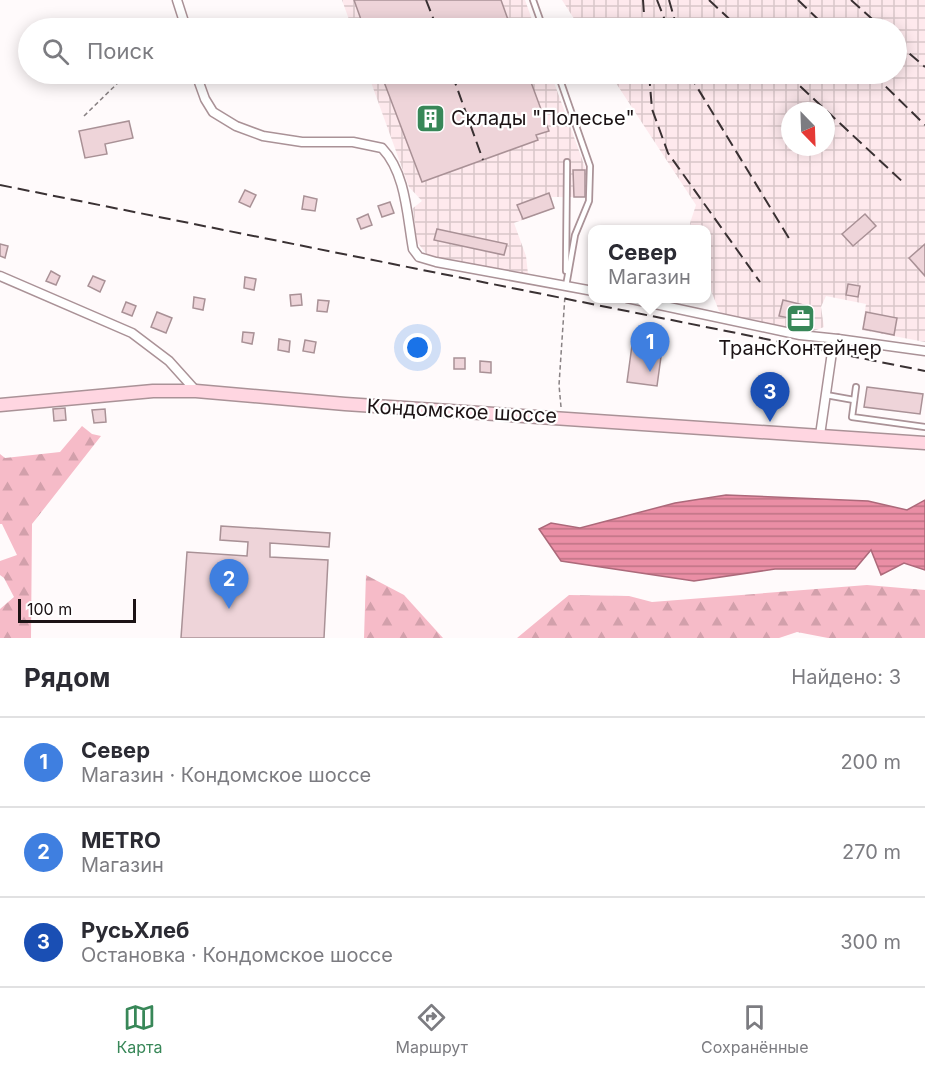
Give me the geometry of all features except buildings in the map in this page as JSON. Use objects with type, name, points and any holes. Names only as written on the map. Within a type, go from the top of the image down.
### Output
[{"type":"street","points":[[177,0],[183,18]]},
{"type":"street","points":[[199,84],[204,99],[213,112],[236,126],[263,136],[303,142],[353,142],[382,148],[396,167],[413,249],[419,257],[588,290]]},
{"type":"street","points":[[0,276],[132,333],[168,362],[196,391]]},
{"type":"street","points":[[651,303],[800,334],[925,351]]},
{"type":"street","points":[[820,435],[832,352],[838,339]]},
{"type":"street","name":"Кондомское шоссе","points":[[0,405],[153,391],[196,391],[345,405],[561,417],[925,443]]},
{"type":"lane","points":[[533,0],[539,18]]},
{"type":"lane","points":[[561,84],[590,166],[589,201],[575,235],[566,286]]},
{"type":"lane","points":[[566,286],[567,162]]},
{"type":"lane","points":[[856,387],[852,417],[925,427]]},
{"type":"lane","points":[[826,395],[854,400]]},
{"type":"path","points":[[84,116],[116,84]]},
{"type":"path","points":[[561,417],[559,386],[566,286]]},
{"type":"shaded area","points":[[342,0],[525,0],[531,18],[348,18]]},
{"type":"shaded area","name":"ТрансКонтейнер","points":[[562,0],[925,0],[925,342],[862,330],[866,304],[826,296],[821,307],[824,327],[811,332],[726,316],[719,311],[711,290],[711,225],[691,225],[696,205],[617,84],[907,84],[907,18],[574,18]]},
{"type":"shaded area","points":[[372,84],[555,84],[586,170],[586,197],[551,197],[555,208],[514,223],[526,256],[528,274],[428,256],[417,242],[413,208],[422,201],[409,187]]},
{"type":"shaded area","points":[[726,495],[868,501],[907,510],[925,500],[925,570],[904,563],[881,575],[871,550],[855,569],[775,569],[694,581],[561,561],[539,529],[551,523],[580,528],[675,503]]},
{"type":"green space","points":[[82,426],[92,434],[101,436],[32,524],[31,638],[0,638],[0,609],[14,597],[0,575],[0,561],[17,555],[0,524],[0,454],[5,458],[60,452]]},
{"type":"green space","points":[[366,575],[404,595],[443,638],[364,638]]},
{"type":"green space","points":[[867,585],[925,590],[925,638],[828,638],[797,632],[779,638],[517,638],[569,595],[629,596],[652,602]]},
{"type":"railway","points":[[426,0],[433,18]]},
{"type":"railway","points":[[643,0],[644,18]]},
{"type":"railway","points":[[657,0],[664,18]]},
{"type":"railway","points":[[669,0],[674,18]]},
{"type":"railway","points":[[709,0],[728,18]]},
{"type":"railway","points":[[798,0],[817,18]]},
{"type":"railway","points":[[851,0],[871,18]]},
{"type":"railway","points":[[907,51],[925,67]]},
{"type":"railway","points":[[456,84],[483,160]]},
{"type":"railway","points":[[650,84],[652,109],[668,153],[760,282]]},
{"type":"railway","points":[[695,84],[790,240]]},
{"type":"railway","points":[[798,84],[905,184]]},
{"type":"railway","points":[[883,84],[925,125]]},
{"type":"railway","points":[[0,185],[925,371]]},
{"type":"place","name":"Склады \"Полесье\"","points":[[430,118]]},
{"type":"place","name":"ТрансКонтейнер","points":[[800,318]]},
{"type":"place","name":"Север","points":[[650,372]]},
{"type":"place","name":"РусьХлеб","points":[[770,422]]},
{"type":"place","name":"METRO","points":[[229,609]]}]
